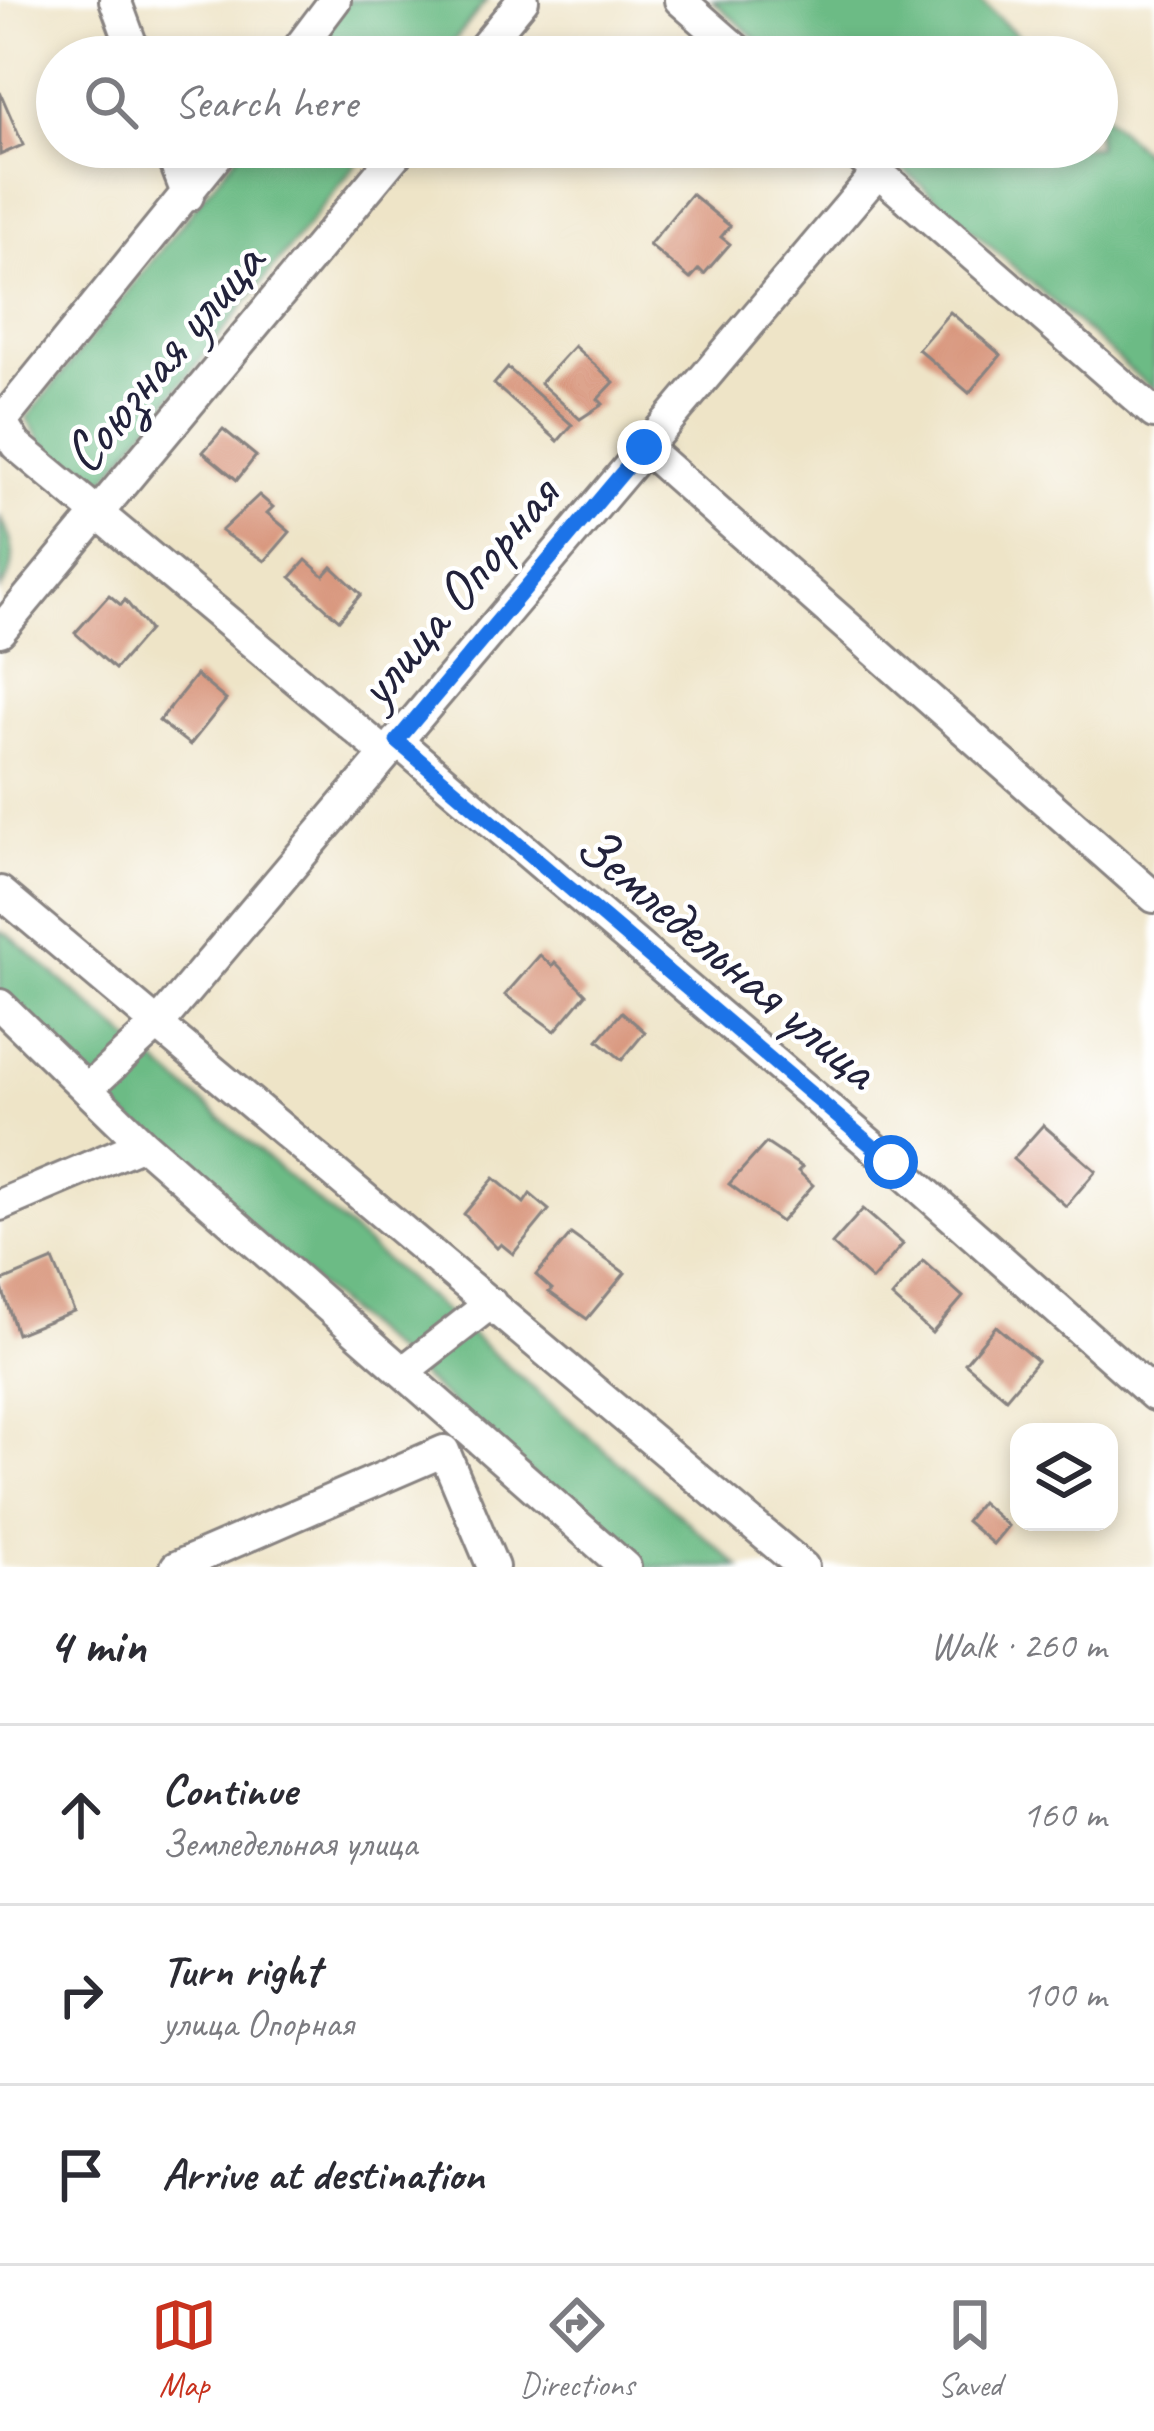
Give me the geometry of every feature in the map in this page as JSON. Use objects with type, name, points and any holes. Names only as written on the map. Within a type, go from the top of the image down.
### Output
[{"type":"street","points":[[115,0],[128,36]]},
{"type":"street","points":[[307,36],[334,0]]},
{"type":"street","points":[[493,36],[523,0]]},
{"type":"street","points":[[680,0],[721,36]]},
{"type":"street","points":[[178,168],[188,196]]},
{"type":"street","points":[[1,420],[209,168]]},
{"type":"street","name":"Союзная улица","points":[[0,631],[385,168]]},
{"type":"street","points":[[873,168],[1154,413]]},
{"type":"street","name":"улица Опорная","points":[[87,1089],[160,1022],[878,172]]},
{"type":"street","name":"Земледельная улица","points":[[1,420],[16,445],[391,747],[891,1162],[1154,1395]]},
{"type":"street","points":[[644,447],[1154,897]]},
{"type":"street","points":[[0,892],[803,1567]]},
{"type":"street","points":[[0,1005],[143,1144],[625,1567]]},
{"type":"street","points":[[0,1205],[143,1144]]},
{"type":"street","points":[[404,1371],[491,1303]]},
{"type":"street","points":[[176,1567],[444,1451],[460,1420]]},
{"type":"street","points":[[444,1451],[494,1567]]},
{"type":"green space","points":[[348,0],[487,0],[458,36],[322,36]]},
{"type":"green space","points":[[712,0],[979,0],[1018,36],[753,36]]},
{"type":"green space","points":[[1118,129],[1154,162],[1154,391],[902,168],[1118,168]]},
{"type":"green space","points":[[226,168],[353,168],[97,490],[56,460],[27,418]]},
{"type":"green space","points":[[0,516],[13,553],[0,590]]},
{"type":"green space","points":[[0,931],[740,1567],[637,1567],[93,1088],[0,994]]},
{"type":"building","points":[[0,92],[23,145],[0,155]]},
{"type":"building","points":[[691,194],[730,226],[721,237],[730,244],[704,274],[699,269],[690,279],[649,245]]},
{"type":"building","points":[[950,312],[1001,355],[969,393],[918,349]]},
{"type":"building","points":[[574,346],[614,382],[598,399],[603,404],[580,419],[540,383]]},
{"type":"building","points":[[508,368],[572,425],[558,441],[494,384]]},
{"type":"building","points":[[223,429],[256,456],[237,480],[203,452]]},
{"type":"building","points":[[259,495],[273,507],[267,513],[290,532],[265,561],[221,531]]},
{"type":"building","points":[[306,560],[324,576],[332,567],[361,594],[339,620],[291,577]]},
{"type":"building","points":[[109,595],[121,605],[125,600],[149,630],[115,669],[75,633]]},
{"type":"building","points":[[196,675],[226,700],[190,745],[159,721]]},
{"type":"building","points":[[540,955],[552,966],[555,962],[586,994],[555,1031],[505,995]]},
{"type":"building","points":[[622,1012],[645,1032],[622,1060],[598,1040]]},
{"type":"building","points":[[1043,1125],[1096,1171],[1066,1206],[1013,1159]]},
{"type":"building","points":[[766,1143],[802,1167],[798,1171],[813,1185],[781,1222],[729,1184]]},
{"type":"building","points":[[494,1178],[524,1203],[530,1194],[549,1210],[513,1254],[501,1244],[497,1248],[464,1214]]},
{"type":"building","points":[[863,1209],[903,1244],[872,1280],[832,1244]]},
{"type":"building","points":[[571,1234],[625,1273],[587,1319],[549,1292],[552,1289],[536,1275]]},
{"type":"building","points":[[53,1260],[74,1311],[17,1334],[0,1282]]},
{"type":"building","points":[[923,1261],[963,1297],[932,1333],[892,1297]]},
{"type":"building","points":[[996,1326],[1037,1361],[1006,1398],[965,1363]]},
{"type":"building","points":[[981,1502],[1008,1526],[993,1544],[966,1521]]},
{"type":"route","points":[[644,447],[397,741],[891,1162]]}]
